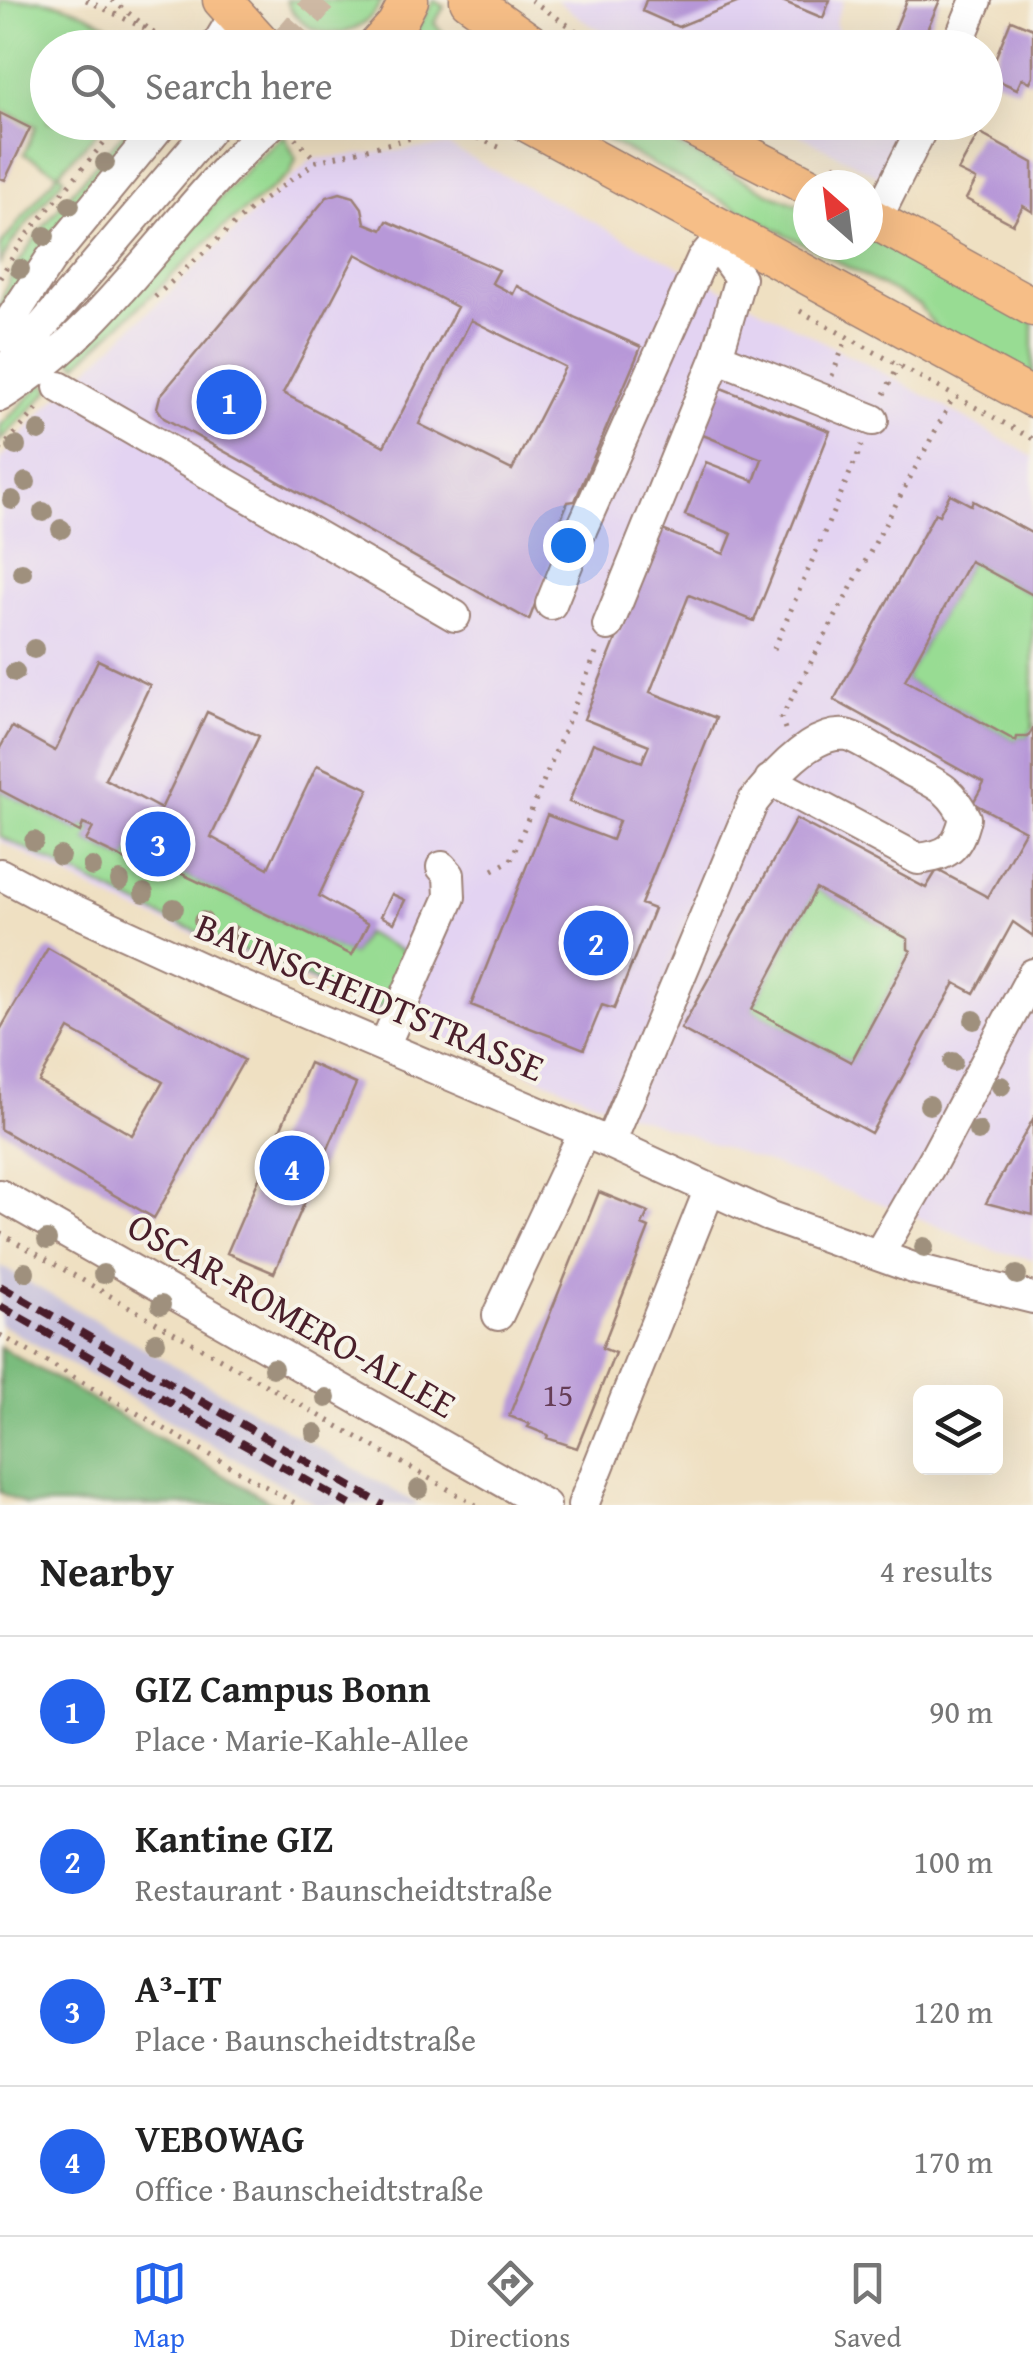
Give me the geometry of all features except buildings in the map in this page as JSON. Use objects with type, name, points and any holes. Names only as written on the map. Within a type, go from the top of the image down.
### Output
[{"type":"main road","points":[[392,30],[409,0]]},
{"type":"main road","points":[[468,0],[511,30]]},
{"type":"main road","points":[[233,4],[252,30]]},
{"type":"main road","points":[[524,140],[1033,398]]},
{"type":"main road","points":[[719,140],[793,178]]},
{"type":"main road","points":[[883,224],[1033,307]]},
{"type":"street","points":[[964,30],[976,0]]},
{"type":"street","points":[[222,30],[233,4]]},
{"type":"street","points":[[0,336],[50,260],[148,140]]},
{"type":"street","points":[[0,376],[201,140]]},
{"type":"street","points":[[0,396],[32,375],[85,329],[245,150],[262,140]]},
{"type":"street","points":[[883,198],[915,140]]},
{"type":"street","points":[[552,604],[702,259],[721,237],[740,278],[717,358],[608,625]]},
{"type":"street","points":[[717,358],[873,420]]},
{"type":"street","points":[[59,387],[456,616]]},
{"type":"street","points":[[498,1316],[597,1138],[753,802],[770,780],[792,758],[823,739],[846,735],[954,794],[965,818],[960,838],[944,856],[918,859],[770,780]]},
{"type":"street","points":[[384,1046],[450,897],[449,875],[442,867]]},
{"type":"street","name":"BAUNSCHEIDTSTRASSE","points":[[0,874],[211,973],[597,1138],[709,1191],[816,1234],[964,1283],[1033,1298]]},
{"type":"street","points":[[879,1254],[1033,974]]},
{"type":"street","points":[[584,1505],[709,1191]]},
{"type":"street","name":"OSCAR-ROMERO-ALLEE","points":[[0,1194],[545,1505]]},
{"type":"path","points":[[86,0],[145,30]]},
{"type":"path","points":[[112,0],[151,30]]},
{"type":"path","points":[[531,0],[575,30]]},
{"type":"path","points":[[0,278],[22,241],[107,140]]},
{"type":"path","points":[[295,140],[317,161]]},
{"type":"path","points":[[152,300],[252,208],[317,161],[398,140]]},
{"type":"path","points":[[847,337],[1033,440]]},
{"type":"path","points":[[774,648],[899,365]]},
{"type":"path","points":[[0,450],[59,387]]},
{"type":"path","points":[[792,758],[782,718],[954,396]]},
{"type":"path","points":[[494,870],[511,860],[608,625]]},
{"type":"path","points":[[0,1233],[476,1505]]},
{"type":"path","points":[[0,1335],[298,1505]]},
{"type":"shaded area","points":[[556,0],[844,0],[835,22],[838,30],[601,30]]},
{"type":"shaded area","points":[[809,140],[897,140],[883,171],[867,170]]},
{"type":"shaded area","points":[[448,146],[902,383],[1033,457],[1033,1259],[992,1250],[903,1211],[612,1108],[116,902],[0,841],[0,460],[45,409],[312,159]],"holes":[[[741,781],[743,782],[641,1031]]]},
{"type":"shaded area","points":[[0,1266],[419,1505],[317,1505],[0,1324]]},
{"type":"green space","points":[[0,0],[41,0],[64,6],[114,30],[30,30],[30,123],[0,109]]},
{"type":"green space","points":[[286,0],[382,0],[373,14],[350,30],[317,30],[295,15]]},
{"type":"green space","points":[[434,0],[444,7],[434,23],[441,30],[417,30]]},
{"type":"green space","points":[[30,140],[90,140],[59,172],[64,177],[0,263],[0,246],[58,173],[24,154]]},
{"type":"green space","points":[[117,140],[132,140],[44,242],[0,314],[4,293],[16,268],[75,188]]},
{"type":"green space","points":[[278,140],[286,140],[296,159],[290,174],[219,231],[77,365],[70,357]]},
{"type":"green space","points":[[607,140],[668,140],[793,203],[793,238]]},
{"type":"green space","points":[[883,241],[1033,322],[1033,381],[936,328],[919,305],[834,260],[883,260]]},
{"type":"green space","points":[[44,382],[50,390],[0,441],[0,426]]},
{"type":"green space","points":[[970,561],[1033,595],[1033,728],[1028,737],[1018,737],[1016,741],[905,680]]},
{"type":"green space","points":[[0,790],[79,831],[83,824],[93,828],[87,841],[125,860],[132,847],[141,850],[140,854],[352,955],[365,933],[406,953],[381,1008],[167,919],[0,836]]},
{"type":"green space","points":[[816,889],[908,939],[911,951],[851,1062],[752,1009]]},
{"type":"green space","points":[[0,1347],[276,1505],[26,1505],[0,1492]]},
{"type":"tunnel","points":[[295,30],[321,0]]},
{"type":"railway","points":[[0,1286],[383,1505]]},
{"type":"railway","points":[[0,1306],[350,1505]]},
{"type":"place","name":"GIZ Campus Bonn","points":[[229,402]]},
{"type":"place","name":"A³-IT","points":[[158,844]]},
{"type":"place","name":"Kantine GIZ","points":[[596,943]]},
{"type":"place","name":"VEBOWAG","points":[[292,1168]]}]
